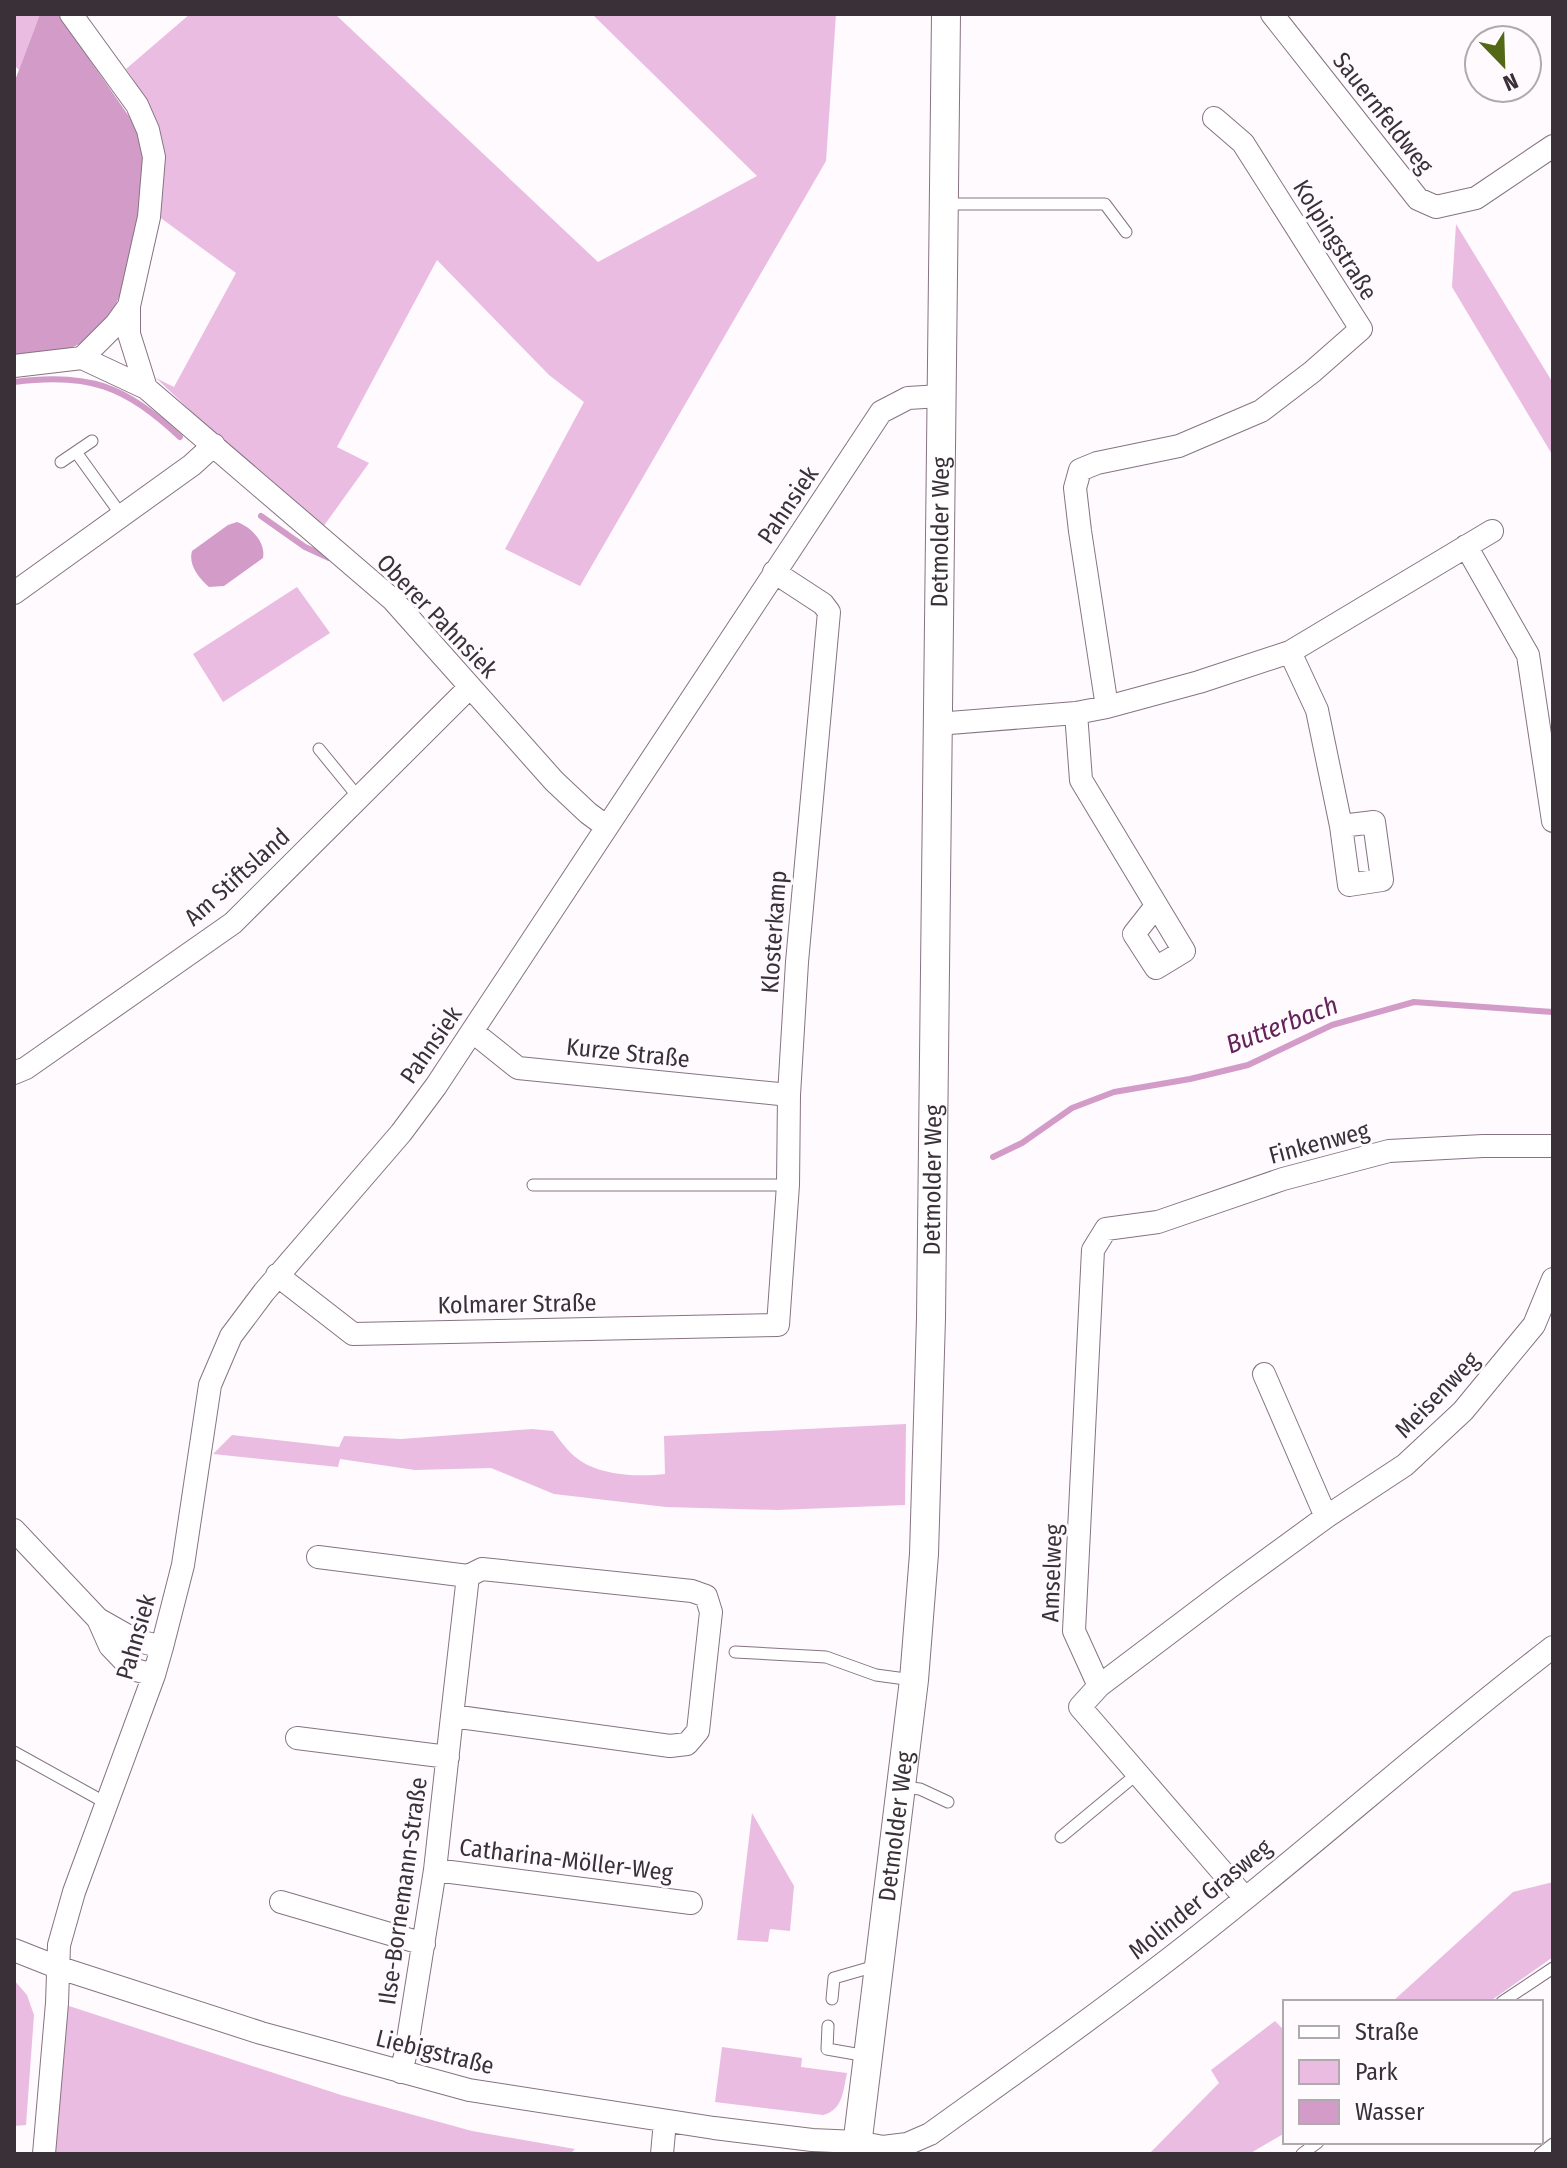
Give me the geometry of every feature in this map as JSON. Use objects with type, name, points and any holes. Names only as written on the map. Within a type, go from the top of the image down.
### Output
[{"type":"street","name":"Detmolder Weg","points":[[856,2148],[914,1680],[924,1554],[931,1318],[946,14]]},
{"type":"street","name":"Sauernfeldweg","points":[[1272,14],[1418,199],[1436,207],[1476,198],[1553,146]]},
{"type":"street","points":[[76,16],[137,105],[148,130],[154,157],[149,217],[129,306],[129,334],[146,388]]},
{"type":"street","name":"Kolpingstraße","points":[[1107,707],[1078,516],[1075,488],[1080,470],[1097,463],[1179,446],[1261,411],[1361,329],[1243,143],[1214,118]]},
{"type":"street","points":[[14,366],[82,358],[116,324],[129,306]]},
{"type":"street","name":"Oberer Pahnsiek","points":[[82,358],[146,388],[393,600],[554,781],[607,827]]},
{"type":"street","name":"Pahnsiek","points":[[44,2154],[59,1945],[74,1892],[162,1647],[183,1565],[210,1385],[231,1336],[277,1275],[401,1133],[473,1032],[881,412],[908,398],[941,396]]},
{"type":"street","points":[[14,593],[192,465],[214,445]]},
{"type":"street","points":[[937,724],[1076,713],[1107,707],[1199,682],[1290,652],[1492,531]]},
{"type":"street","points":[[1466,546],[1528,655],[1552,809]]},
{"type":"street","name":"Klosterkamp","points":[[774,572],[823,604],[829,612],[798,946],[789,1095],[788,1185],[778,1325]]},
{"type":"street","points":[[1290,652],[1317,710],[1341,826]]},
{"type":"street","name":"Am Stiftsland","points":[[14,1073],[26,1068],[233,923],[470,687]]},
{"type":"street","points":[[1076,713],[1081,780],[1156,906]]},
{"type":"street","name":"Kurze Straße","points":[[473,1032],[518,1068],[789,1095]]},
{"type":"street","name":"Finkenweg","points":[[1106,1229],[1158,1222],[1283,1179],[1389,1151],[1553,1146]]},
{"type":"street","name":"Amselweg","points":[[1099,1686],[1074,1631],[1093,1250],[1106,1229]]},
{"type":"street","name":"Kolmarer Straße","points":[[277,1275],[353,1334],[778,1325]]},
{"type":"street","name":"Meisenweg","points":[[1099,1686],[1326,1517],[1405,1465],[1463,1411],[1534,1325],[1553,1279]]},
{"type":"street","points":[[1264,1374],[1326,1517]]},
{"type":"street","points":[[14,1530],[98,1619],[135,1640],[162,1647]]},
{"type":"street","points":[[318,1557],[468,1576],[482,1569],[692,1591],[706,1596],[711,1612],[698,1731],[687,1744],[670,1746],[452,1716]]},
{"type":"street","name":"Ilse-Bornemann-Straße","points":[[401,2072],[435,1870],[468,1576]]},
{"type":"street","points":[[98,1619],[110,1646],[132,1669],[154,1675]]},
{"type":"street","name":"Molinder Grasweg","points":[[856,2148],[907,2144],[930,2134],[1133,1987],[1467,1713],[1553,1647]]},
{"type":"street","points":[[1099,1686],[1080,1707],[1245,1898]]},
{"type":"street","points":[[297,1738],[448,1757]]},
{"type":"street","name":"Catharina-Möller-Weg","points":[[435,1870],[691,1903]]},
{"type":"street","points":[[281,1902],[424,1944]]},
{"type":"street","name":"Liebigstraße","points":[[14,1950],[57,1967],[261,2033],[469,2090],[856,2148]]},
{"type":"street","points":[[662,2154],[665,2121]]},
{"type":"lane","points":[[943,204],[1105,204],[1126,232]]},
{"type":"lane","points":[[61,462],[92,441]]},
{"type":"lane","points":[[76,452],[122,516]]},
{"type":"lane","points":[[319,749],[359,798]]},
{"type":"lane","points":[[533,1185],[788,1185]]},
{"type":"lane","points":[[735,1652],[826,1657],[876,1675],[914,1680]]},
{"type":"lane","points":[[14,1752],[106,1803]]},
{"type":"lane","points":[[1061,1837],[1137,1774]]},
{"type":"lane","points":[[900,1787],[920,1789],[948,1802]]},
{"type":"lane","points":[[832,1999],[834,1978],[880,1964]]},
{"type":"lane","points":[[1505,2000],[1553,1968]]},
{"type":"lane","points":[[828,2026],[827,2049],[868,2056]]},
{"type":"lane","points":[[1540,2154],[1553,2144]]},
{"type":"green space","points":[[14,14],[40,14],[19,70],[14,65]]},
{"type":"green space","points":[[190,14],[335,14],[598,262],[757,176],[592,14],[836,14],[826,161],[580,586],[505,549],[584,402],[549,375],[437,260],[337,447],[369,463],[323,527],[246,463],[156,378],[174,387],[236,273],[158,216],[150,121],[137,85],[126,69]]},
{"type":"green space","points":[[1456,224],[1553,383],[1553,456],[1452,287]]},
{"type":"green space","points":[[297,587],[330,633],[223,702],[193,654]]},
{"type":"green space","points":[[906,1424],[905,1505],[777,1510],[666,1507],[554,1494],[491,1468],[415,1470],[340,1459],[338,1467],[213,1454],[232,1435],[339,1447],[344,1436],[401,1439],[532,1429],[553,1431],[574,1456],[597,1469],[620,1474],[655,1475],[665,1474],[664,1436]]},
{"type":"green space","points":[[752,1813],[794,1886],[790,1931],[770,1929],[768,1942],[737,1940]]},
{"type":"green space","points":[[1553,1882],[1553,1957],[1492,2000],[1394,2000],[1513,1892]]},
{"type":"green space","points":[[14,1980],[27,1995],[34,2015],[26,2125],[14,2126]]},
{"type":"green space","points":[[63,2004],[341,2095],[472,2131],[575,2149],[570,2154],[49,2154]]},
{"type":"green space","points":[[1275,2021],[1283,2029],[1283,2134],[1249,2154],[1149,2154],[1219,2083],[1211,2070]]},
{"type":"green space","points":[[722,2047],[802,2058],[801,2067],[847,2073],[841,2099],[835,2109],[823,2115],[715,2102]]},
{"type":"water","points":[[40,14],[58,14],[135,125],[144,156],[145,211],[124,284],[115,307],[101,329],[84,342],[66,350],[14,361],[14,83]]},
{"type":"water","points":[[237,522],[256,536],[262,546],[263,558],[224,586],[209,587],[193,566],[192,551]]},
{"type":"waterway","points":[[14,382],[64,379],[104,387],[141,405],[180,437]]},
{"type":"waterway","points":[[261,516],[305,547],[329,558]]},
{"type":"waterway","name":"Butterbach","points":[[993,1157],[1022,1143],[1072,1108],[1114,1092],[1248,1065],[1332,1025],[1414,1002],[1553,1012]]}]
